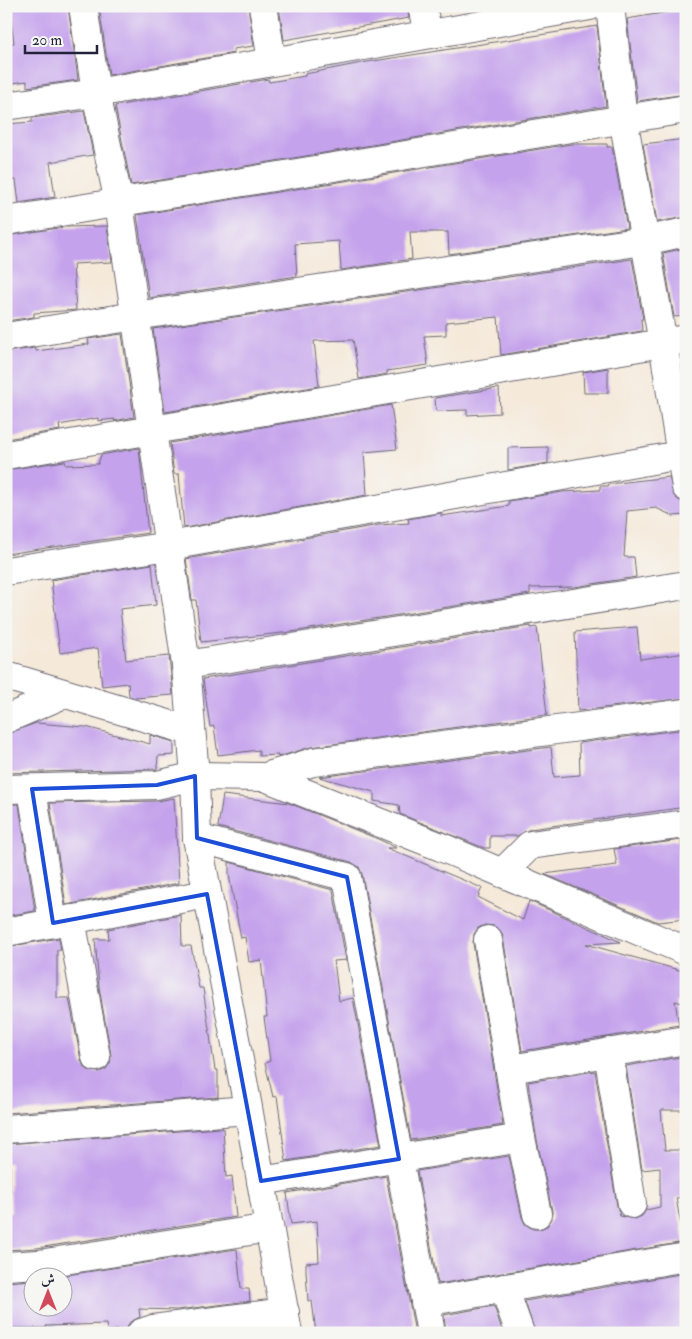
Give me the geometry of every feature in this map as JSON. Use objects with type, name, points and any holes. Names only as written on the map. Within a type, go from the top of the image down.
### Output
[{"type":"street","points":[[83,6],[96,93],[119,202],[186,665],[195,776],[197,838],[286,1322],[153,1329],[141,1333]]},
{"type":"street","points":[[263,6],[272,61]]},
{"type":"street","points":[[422,6],[428,34]]},
{"type":"street","points":[[6,106],[96,93],[590,6]]},
{"type":"street","points":[[610,6],[623,118],[644,241],[675,341],[686,487]]},
{"type":"street","points":[[6,221],[686,109]]},
{"type":"street","points":[[6,337],[135,316],[644,241],[686,232]]},
{"type":"street","points":[[6,455],[675,341]]},
{"type":"street","points":[[6,571],[169,546],[684,455]]},
{"type":"street","points":[[186,665],[686,585]]},
{"type":"street","points":[[6,676],[191,731]]},
{"type":"street","points":[[6,719],[64,694]]},
{"type":"street","points":[[96,1057],[62,921],[19,789],[157,785],[195,776],[265,777],[314,762],[686,713]]},
{"type":"street","points":[[265,777],[441,847],[686,951]]},
{"type":"street","points":[[502,873],[530,845],[686,824]]},
{"type":"street","points":[[197,838],[347,877],[431,1333]]},
{"type":"street","points":[[6,932],[207,894]]},
{"type":"street","points":[[488,940],[537,1214]]},
{"type":"street","points":[[510,1069],[686,1040]]},
{"type":"street","points":[[608,1052],[632,1204]]},
{"type":"street","points":[[6,1129],[248,1110]]},
{"type":"street","points":[[261,1181],[522,1138]]},
{"type":"street","points":[[6,1266],[39,1264],[270,1228]]},
{"type":"street","points":[[425,1302],[686,1257]]},
{"type":"street","points":[[504,1288],[520,1333]]},
{"type":"highlighted area","points":[[195,776],[197,838],[347,877],[399,1159],[261,1181],[207,894],[53,923],[32,789],[157,785]]},
{"type":"building","points":[[9,6],[68,6],[78,80],[27,87],[27,81],[6,84],[6,45],[14,43]]},
{"type":"building","points":[[99,6],[248,6],[254,46],[233,49],[234,53],[109,75]]},
{"type":"building","points":[[279,6],[407,6],[409,18],[284,40]]},
{"type":"building","points":[[686,9],[686,94],[637,101],[627,19]]},
{"type":"building","points":[[597,26],[606,106],[131,185],[115,106],[268,79],[269,82],[305,76],[305,74],[367,62]]},
{"type":"building","points":[[84,111],[93,155],[50,162],[55,197],[19,203],[16,180],[6,180],[6,124],[32,122],[32,118]]},
{"type":"building","points":[[686,139],[686,217],[657,222],[643,144]]},
{"type":"building","points":[[571,144],[607,144],[607,147],[612,147],[627,228],[449,254],[448,232],[410,232],[412,259],[341,270],[339,241],[295,244],[297,276],[149,298],[137,215]]},
{"type":"building","points":[[107,226],[112,262],[73,264],[76,310],[34,313],[34,317],[6,321],[6,236],[64,227]]},
{"type":"building","points":[[686,248],[686,316],[674,317],[663,253]]},
{"type":"building","points":[[632,259],[643,319],[641,319],[642,331],[501,355],[498,317],[446,322],[446,335],[424,336],[428,365],[387,371],[387,374],[359,379],[353,340],[314,341],[319,386],[165,412],[153,329]]},
{"type":"building","points":[[122,334],[134,417],[114,421],[115,419],[98,421],[98,418],[59,425],[60,430],[6,439],[6,352],[35,348],[36,351],[89,344],[88,339]]},
{"type":"building","points":[[608,368],[608,393],[584,393],[583,372]]},
{"type":"building","points":[[499,388],[500,413],[467,415],[467,410],[436,411],[435,398]]},
{"type":"building","points":[[391,405],[397,449],[364,452],[367,495],[184,528],[179,474],[174,474],[170,443]]},
{"type":"building","points":[[548,447],[548,463],[508,470],[508,448]]},
{"type":"building","points":[[139,448],[148,533],[6,554],[6,470],[65,461],[66,465],[98,464],[101,455]]},
{"type":"building","points":[[669,477],[674,496],[680,501],[686,502],[686,515],[673,516],[656,508],[627,511],[624,557],[634,557],[636,577],[574,587],[530,588],[530,594],[291,632],[201,642],[196,600],[192,600],[186,559],[379,525],[409,523],[408,519],[441,513],[441,516],[509,506],[509,501],[562,492],[600,490],[600,486],[608,486],[609,484]]},
{"type":"building","points":[[152,564],[156,605],[120,609],[126,660],[169,656],[173,695],[135,698],[129,696],[128,683],[102,686],[98,648],[60,653],[51,580]]},
{"type":"building","points":[[531,626],[531,628],[537,627],[547,715],[311,747],[278,757],[278,755],[259,756],[259,750],[218,755],[214,726],[210,727],[203,679]]},
{"type":"building","points":[[637,627],[640,659],[686,653],[686,698],[578,711],[575,632]]},
{"type":"building","points":[[36,723],[86,727],[150,744],[150,735],[174,742],[174,755],[158,756],[157,769],[6,773],[6,734]]},
{"type":"building","points":[[686,729],[686,807],[530,829],[517,836],[490,836],[490,848],[484,848],[400,814],[399,805],[374,801],[374,792],[319,777],[551,747],[554,777],[580,775],[579,743]]},
{"type":"building","points":[[223,795],[289,803],[378,839],[397,848],[387,848],[482,888],[478,897],[523,920],[529,901],[621,942],[586,944],[686,972],[686,1004],[675,1001],[679,1025],[522,1051],[503,937],[500,930],[494,926],[485,925],[478,928],[474,934],[473,943],[503,1125],[411,1140],[362,874],[359,867],[351,862],[218,827]]},
{"type":"building","points":[[174,798],[179,883],[66,905],[50,803],[157,801]]},
{"type":"building","points":[[19,804],[35,911],[6,916],[6,805]]},
{"type":"building","points":[[681,840],[684,886],[686,886],[686,919],[658,922],[544,874],[617,865],[614,849]]},
{"type":"building","points":[[229,862],[333,890],[346,960],[334,961],[339,1001],[353,998],[381,1145],[286,1161],[277,1096],[273,1097],[265,1063],[270,1061],[264,1017],[267,1017],[261,960],[249,962],[245,937],[241,938],[229,875]]},
{"type":"building","points":[[181,915],[182,946],[191,946],[199,988],[203,988],[215,1070],[218,1070],[218,1097],[6,1113],[6,947],[59,938],[61,950],[57,950],[57,998],[69,998],[84,1067],[90,1071],[99,1072],[106,1069],[110,1063],[111,1055],[99,987],[95,939],[109,939],[108,929]]},
{"type":"building","points":[[686,1056],[686,1110],[661,1110],[665,1150],[686,1150],[686,1197],[676,1198],[684,1242],[438,1284],[417,1171],[509,1156],[525,1224],[533,1229],[547,1226],[552,1219],[552,1211],[536,1135],[528,1082],[595,1071],[617,1206],[620,1216],[635,1219],[642,1216],[646,1210],[660,1207],[660,1168],[642,1170],[626,1066]]},
{"type":"building","points":[[223,1128],[226,1177],[232,1176],[236,1217],[37,1248],[6,1250],[6,1212],[11,1212],[10,1163],[6,1163],[6,1144]]},
{"type":"building","points":[[386,1176],[415,1333],[316,1333],[312,1301],[308,1301],[306,1263],[319,1262],[317,1221],[291,1224],[287,1193]]},
{"type":"building","points":[[237,1249],[241,1289],[249,1289],[250,1301],[177,1310],[139,1309],[140,1317],[130,1322],[126,1329],[107,1331],[106,1324],[10,1328],[10,1314],[6,1314],[6,1282],[22,1281],[22,1316],[72,1316],[72,1274]]},
{"type":"building","points":[[686,1273],[686,1333],[535,1333],[525,1301]]},
{"type":"building","points":[[494,1306],[503,1333],[446,1333],[444,1315]]}]
